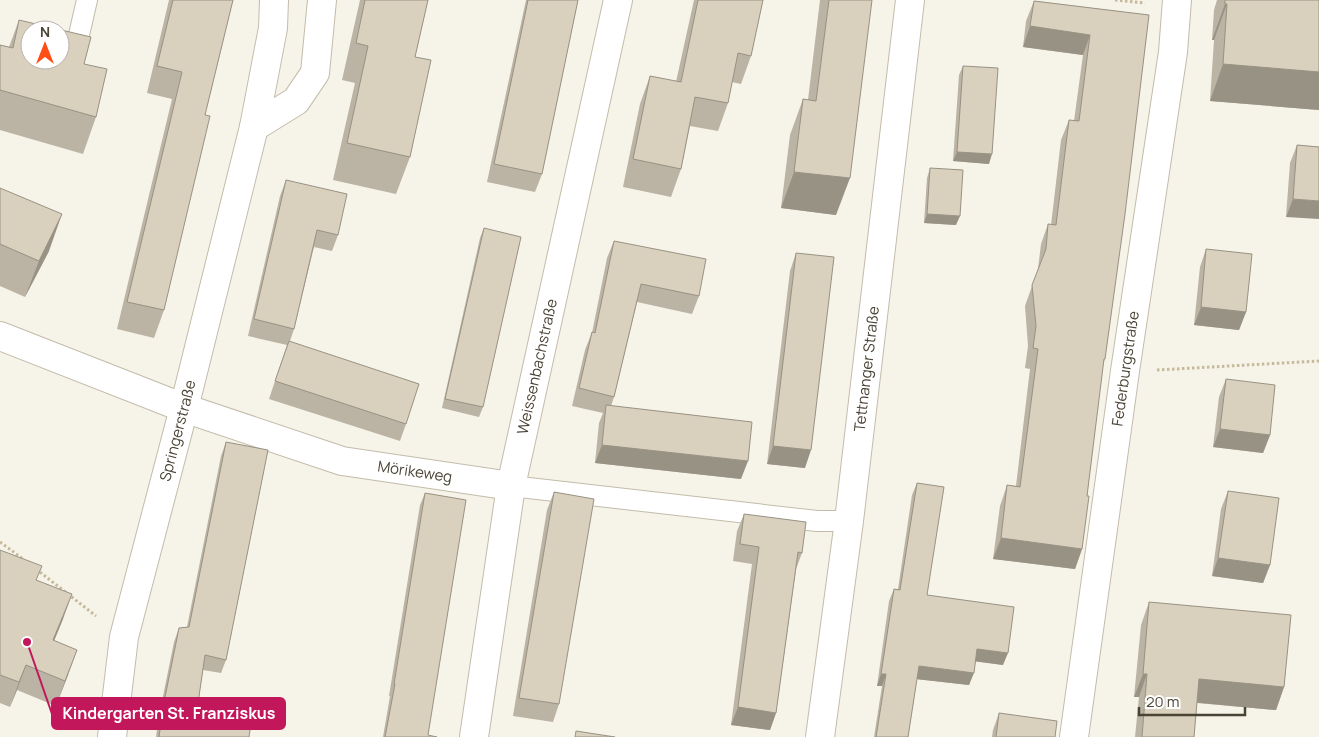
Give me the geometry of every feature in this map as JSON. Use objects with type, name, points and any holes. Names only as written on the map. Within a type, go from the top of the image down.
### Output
[{"type":"street","name":"Springerstraße","points":[[112,737],[124,637],[184,408],[254,127],[273,28],[274,0]]},
{"type":"street","points":[[254,127],[296,101],[315,73],[322,0]]},
{"type":"street","name":"Weissenbachstraße","points":[[474,737],[511,486],[618,0]]},
{"type":"street","name":"Tettnanger Straße","points":[[820,737],[849,521],[910,0]]},
{"type":"street","name":"Federburgstraße","points":[[1074,737],[1125,371],[1173,52],[1177,0]]},
{"type":"street","name":"Mörikeweg","points":[[0,336],[184,408],[342,462],[511,486]]},
{"type":"lane","points":[[76,48],[87,0]]},
{"type":"lane","name":"Mörikeweg","points":[[511,486],[817,521],[849,521]]},
{"type":"path","points":[[1125,371],[1319,361]]},
{"type":"path","points":[[0,542],[23,560]]},
{"type":"path","points":[[31,566],[124,637]]},
{"type":"building","points":[[173,0],[233,0],[205,115],[210,116],[164,310],[127,302],[182,72],[157,66]]},
{"type":"building","points":[[365,0],[428,0],[415,57],[431,60],[410,157],[347,143],[368,46],[356,43]]},
{"type":"building","points":[[528,0],[578,0],[542,174],[494,164]]},
{"type":"building","points":[[698,0],[763,0],[751,56],[738,53],[728,103],[695,97],[681,169],[633,159],[650,76],[681,82]]},
{"type":"building","points":[[829,0],[872,0],[850,178],[794,172],[803,99],[816,101]]},
{"type":"building","points":[[1225,0],[1319,0],[1319,72],[1223,64],[1227,4],[1225,4]]},
{"type":"building","points":[[1034,1],[1149,15],[1125,214],[1104,359],[1082,549],[1001,538],[1007,485],[1020,487],[1038,349],[1033,348],[1036,326],[1032,285],[1046,249],[1048,224],[1056,225],[1069,120],[1079,121],[1090,35],[1030,26]]},
{"type":"building","points":[[20,20],[20,70],[70,70],[70,32],[91,37],[84,64],[107,69],[96,117],[0,90],[0,45],[13,48]]},
{"type":"building","points":[[963,66],[998,68],[992,154],[957,152]]},
{"type":"building","points":[[1297,145],[1319,147],[1319,201],[1293,199]]},
{"type":"building","points":[[930,168],[963,170],[960,216],[927,214]]},
{"type":"building","points":[[286,180],[347,194],[338,235],[317,230],[294,329],[254,319]]},
{"type":"building","points":[[0,188],[62,214],[39,261],[0,244]]},
{"type":"building","points":[[484,228],[521,237],[483,407],[445,399]]},
{"type":"building","points":[[614,241],[706,259],[699,296],[641,284],[614,397],[579,388],[592,332],[595,333]]},
{"type":"building","points":[[1206,249],[1252,254],[1246,312],[1201,307]]},
{"type":"building","points":[[796,253],[834,257],[811,450],[773,446]]},
{"type":"building","points":[[289,341],[419,384],[406,424],[275,381]]},
{"type":"building","points":[[1226,379],[1275,385],[1270,435],[1220,429]]},
{"type":"building","points":[[606,405],[752,422],[748,461],[602,445]]},
{"type":"building","points":[[226,442],[268,450],[226,660],[205,655],[196,717],[251,724],[249,737],[159,737],[179,628],[189,627]]},
{"type":"building","points":[[917,483],[944,487],[927,595],[1014,607],[1008,653],[977,649],[974,673],[919,666],[908,737],[876,737],[886,674],[881,674],[894,589],[900,590]]},
{"type":"building","points":[[1228,491],[1279,498],[1270,565],[1218,558]]},
{"type":"building","points":[[554,492],[594,499],[559,704],[519,698]]},
{"type":"building","points":[[425,493],[466,500],[428,735],[437,737],[385,737],[395,684]]},
{"type":"building","points":[[744,514],[806,522],[802,553],[798,552],[776,713],[738,707],[759,547],[740,544]]},
{"type":"building","points":[[0,550],[42,566],[36,580],[72,594],[53,640],[77,650],[65,681],[26,665],[19,682],[0,675]]},
{"type":"building","points":[[1149,602],[1291,615],[1284,687],[1199,679],[1194,737],[1142,737],[1147,674],[1143,674]]},
{"type":"building","points":[[999,713],[1057,721],[1055,737],[996,737]]},
{"type":"building","points":[[576,731],[615,737],[575,737]]},
{"type":"place","name":"Kindergarten St. Franziskus","points":[[27,642]]}]
